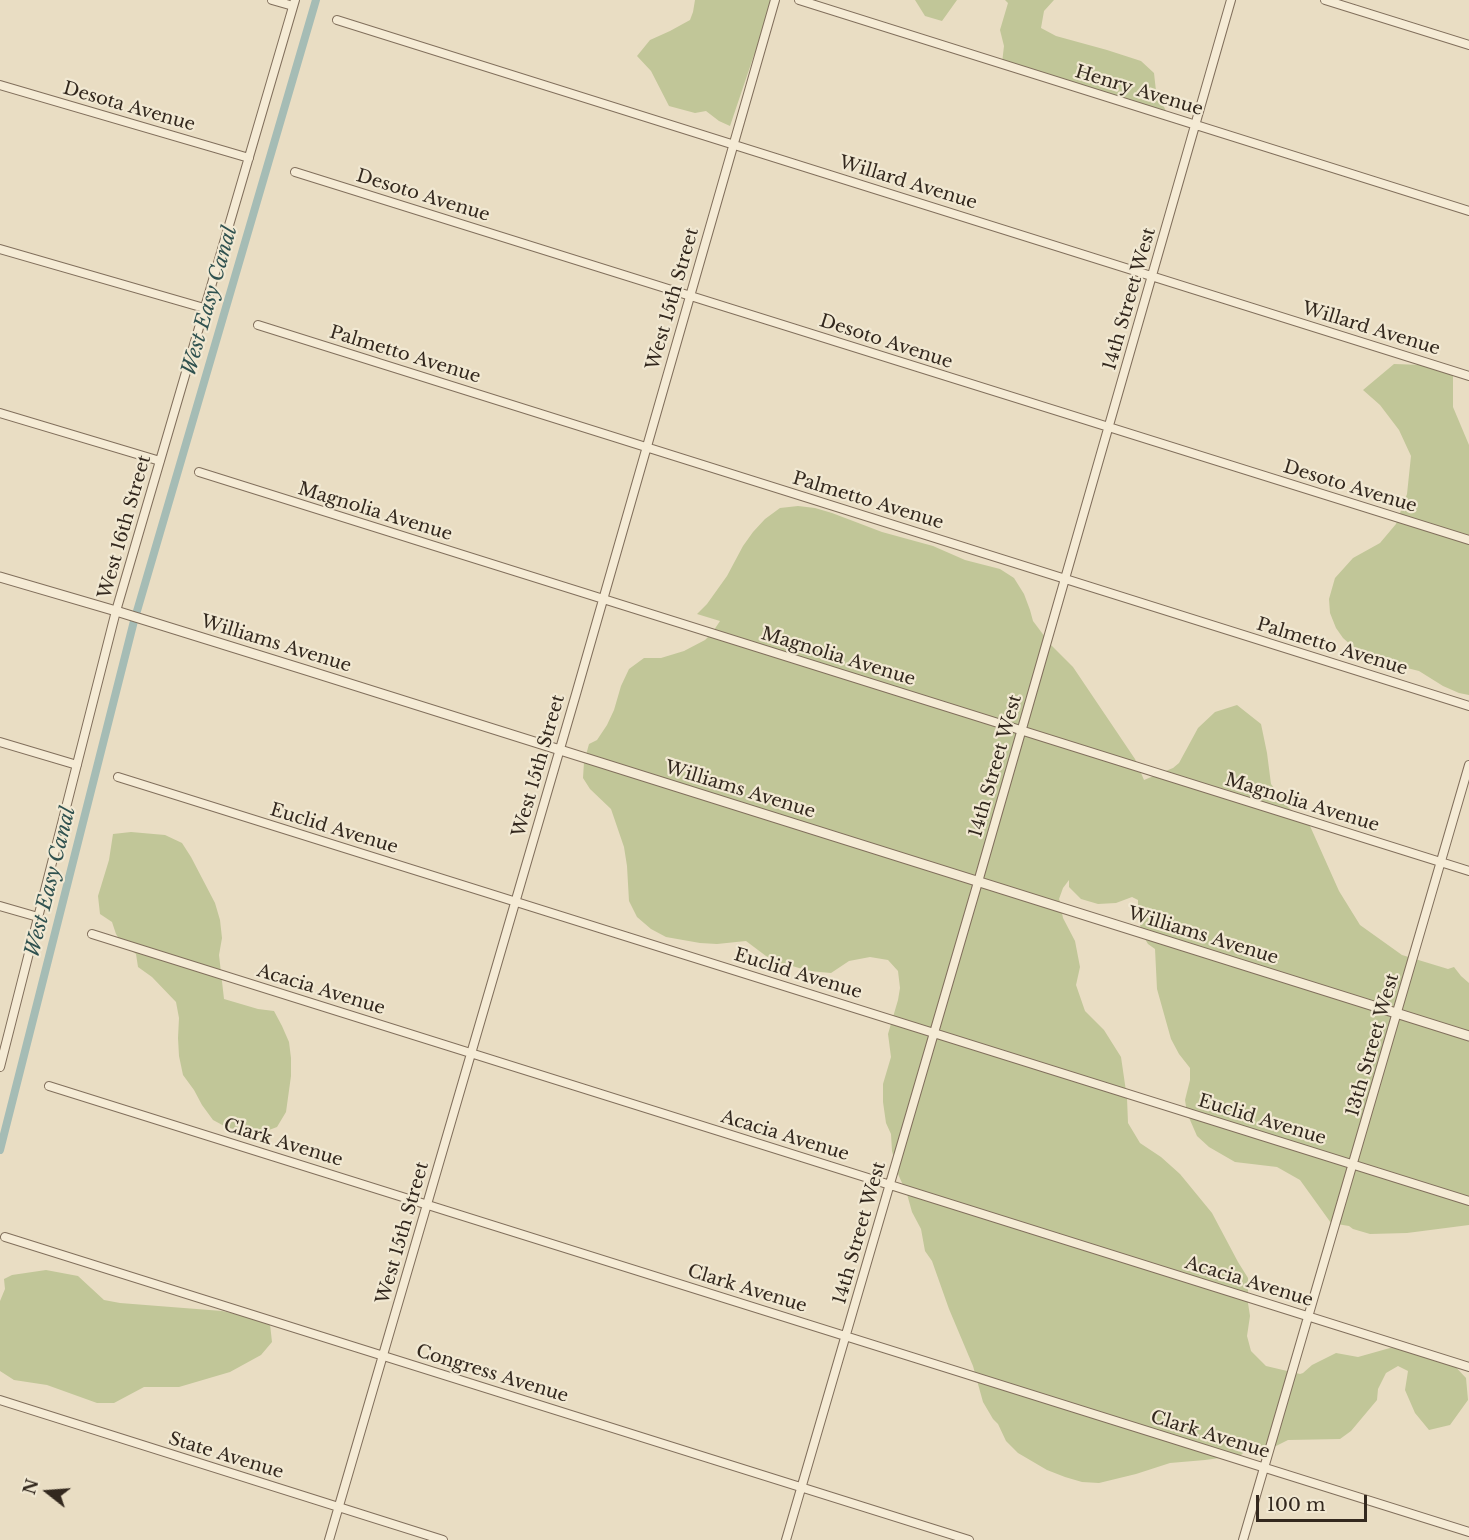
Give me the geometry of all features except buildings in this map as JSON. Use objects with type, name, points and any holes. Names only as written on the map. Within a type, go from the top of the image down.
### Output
[{"type":"street","points":[[272,0],[294,3]]},
{"type":"street","name":"West 15th Street","points":[[329,1540],[560,750],[775,0]]},
{"type":"street","name":"Henry Avenue","points":[[799,0],[1469,211]]},
{"type":"street","name":"14th Street West","points":[[786,1540],[1022,730],[1231,0]]},
{"type":"street","points":[[1325,0],[1469,45]]},
{"type":"street","name":"West 16th Street","points":[[0,1067],[116,611],[294,3]]},
{"type":"street","name":"Willard Avenue","points":[[337,20],[1469,376]]},
{"type":"street","name":"Desota Avenue","points":[[0,85],[249,158]]},
{"type":"street","name":"Desoto Avenue","points":[[295,172],[1469,540]]},
{"type":"street","points":[[0,249],[204,309]]},
{"type":"street","name":"Palmetto Avenue","points":[[258,325],[1469,706]]},
{"type":"street","points":[[0,413],[160,461]]},
{"type":"street","name":"Magnolia Avenue","points":[[199,472],[1469,871]]},
{"type":"street","name":"Williams Avenue","points":[[0,577],[116,611],[1469,1036]]},
{"type":"street","points":[[0,742],[77,765]]},
{"type":"street","name":"13th Street West","points":[[1243,1540],[1469,765]]},
{"type":"street","name":"Euclid Avenue","points":[[118,777],[1469,1201]]},
{"type":"street","points":[[0,906],[38,917]]},
{"type":"street","name":"Acacia Avenue","points":[[92,934],[1469,1367]]},
{"type":"street","name":"Clark Avenue","points":[[49,1086],[1469,1532]]},
{"type":"street","name":"Congress Avenue","points":[[5,1237],[969,1540]]},
{"type":"street","name":"State Avenue","points":[[0,1400],[443,1540]]},
{"type":"green space","points":[[695,0],[773,0],[730,126],[706,111],[695,113],[669,106],[651,71],[637,56],[650,40],[690,20]]},
{"type":"green space","points":[[915,0],[957,0],[942,21],[925,16]]},
{"type":"green space","points":[[1005,0],[1054,0],[1044,11],[1041,28],[1056,36],[1141,61],[1154,73],[1156,91],[1169,117],[1002,63],[1004,46],[1000,30],[1008,3]]},
{"type":"green space","points":[[1394,364],[1453,366],[1453,407],[1469,445],[1469,695],[1443,686],[1419,671],[1383,662],[1352,646],[1336,628],[1330,613],[1329,599],[1335,578],[1353,558],[1380,543],[1396,524],[1407,494],[1411,456],[1399,430],[1380,405],[1363,390]]},
{"type":"green space","points":[[798,506],[832,513],[882,532],[933,546],[965,560],[1000,569],[1014,578],[1024,594],[1033,621],[1051,645],[1073,667],[1135,759],[1144,780],[1173,768],[1179,763],[1198,728],[1215,712],[1237,705],[1261,724],[1271,784],[1288,807],[1310,826],[1339,891],[1360,925],[1402,955],[1448,969],[1454,967],[1469,983],[1469,1032],[1141,929],[1138,900],[1132,897],[1116,903],[1098,904],[1081,899],[1069,887],[1069,880],[1059,899],[1061,904],[586,755],[589,744],[597,740],[607,725],[629,669],[644,658],[661,658],[684,651],[705,640],[720,621],[697,614],[727,576],[743,546],[765,519],[780,508]]},
{"type":"green space","points":[[584,762],[1062,913],[1075,941],[1080,967],[1076,985],[1085,1011],[1104,1030],[1121,1057],[1128,1123],[1140,1143],[1180,1174],[1212,1213],[1248,1278],[1250,1316],[1247,1336],[1251,1351],[1266,1366],[1300,1374],[1336,1353],[1358,1357],[1390,1348],[1420,1350],[1451,1362],[1466,1378],[1468,1400],[1450,1425],[1429,1430],[1415,1413],[1405,1390],[1408,1371],[1398,1366],[1386,1373],[1378,1389],[1377,1400],[1351,1431],[1340,1439],[1288,1440],[1270,1449],[1248,1448],[1241,1455],[1170,1463],[1099,1483],[1082,1482],[1065,1477],[1047,1470],[1018,1453],[1006,1441],[983,1402],[973,1366],[932,1261],[925,1251],[921,1229],[912,1212],[892,1151],[891,1134],[886,1123],[883,1102],[883,1084],[891,1057],[888,1034],[900,988],[898,971],[888,960],[870,957],[849,961],[831,973],[809,971],[766,956],[746,941],[700,943],[666,937],[651,929],[637,917],[629,901],[624,847],[611,809],[590,789],[583,778]]},
{"type":"green space","points":[[131,832],[165,835],[182,843],[215,903],[220,920],[222,938],[219,955],[224,999],[274,1011],[282,1026],[289,1042],[291,1076],[286,1112],[277,1127],[261,1133],[228,1128],[213,1120],[183,1075],[179,1056],[179,1018],[176,1002],[152,977],[138,967],[136,954],[123,945],[112,922],[100,914],[98,896],[109,860],[113,834]]},
{"type":"green space","points":[[1145,939],[1469,1040],[1469,1225],[1407,1233],[1370,1234],[1349,1226],[1331,1223],[1300,1180],[1277,1167],[1235,1162],[1209,1147],[1197,1136],[1187,1113],[1185,1100],[1190,1080],[1190,1068],[1171,1039],[1157,989],[1155,949]]},
{"type":"green space","points":[[46,1270],[78,1276],[104,1300],[222,1311],[255,1318],[270,1324],[272,1342],[261,1355],[230,1372],[179,1387],[144,1387],[114,1403],[97,1403],[47,1385],[14,1380],[0,1371],[0,1301],[5,1289],[4,1279],[12,1275]]},
{"type":"waterway","name":"West Easy Canal","points":[[137,611],[316,0]]},
{"type":"waterway","name":"West Easy Canal","points":[[0,1150],[134,621]]}]
